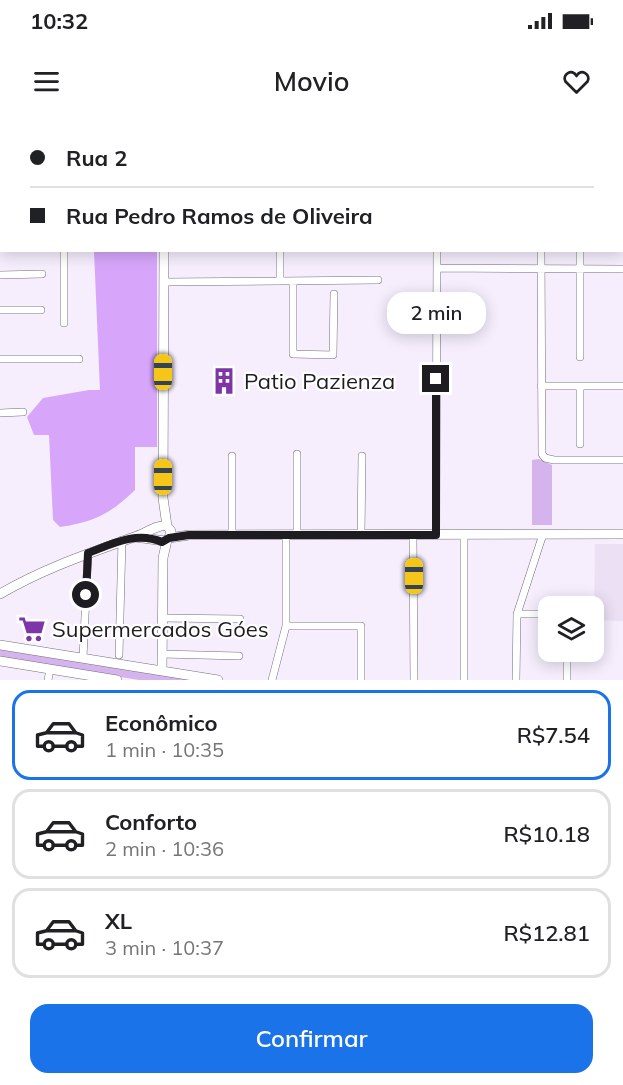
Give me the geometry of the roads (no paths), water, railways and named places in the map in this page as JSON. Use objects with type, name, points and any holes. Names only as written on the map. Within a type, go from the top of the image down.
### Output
[{"type":"main road","points":[[162,671],[165,536],[163,498],[164,252]]},
{"type":"main road","points":[[0,594],[39,572],[162,525],[165,536]]},
{"type":"main road","points":[[135,537],[623,534]]},
{"type":"main road","points":[[0,645],[218,680]]},
{"type":"main road","points":[[0,660],[83,677],[117,680]]},
{"type":"street","points":[[64,252],[64,323]]},
{"type":"street","points":[[280,252],[280,281]]},
{"type":"street","points":[[436,535],[437,252]]},
{"type":"street","points":[[541,252],[541,449],[545,458],[554,460],[623,460]]},
{"type":"street","points":[[580,252],[580,357]]},
{"type":"street","points":[[437,268],[623,269]]},
{"type":"street","points":[[0,275],[42,274]]},
{"type":"street","points":[[164,282],[378,280]]},
{"type":"street","points":[[293,281],[293,354],[333,355],[334,294]]},
{"type":"street","points":[[0,310],[41,309]]},
{"type":"street","points":[[0,359],[79,359]]},
{"type":"street","points":[[541,386],[623,386]]},
{"type":"street","points":[[580,386],[580,444]]},
{"type":"street","points":[[0,412],[23,412]]},
{"type":"street","points":[[297,454],[297,535]]},
{"type":"street","points":[[232,456],[232,535]]},
{"type":"street","points":[[361,535],[362,456]]},
{"type":"street","points":[[464,534],[464,680]]},
{"type":"street","points":[[516,680],[517,614],[543,534]]},
{"type":"street","points":[[272,680],[286,626],[286,535]]},
{"type":"street","points":[[413,535],[414,680]]},
{"type":"street","points":[[119,655],[122,540]]},
{"type":"street","points":[[83,658],[88,553]]},
{"type":"street","points":[[517,614],[538,614]]},
{"type":"street","points":[[163,618],[240,619]]},
{"type":"street","points":[[286,626],[361,626],[361,680]]},
{"type":"street","points":[[162,654],[239,656]]},
{"type":"street","points":[[567,662],[567,680]]},
{"type":"street","points":[[48,680],[50,669]]},
{"type":"place","name":"Patio Pazienza","points":[[224,381]]},
{"type":"place","name":"Supermercados Góes","points":[[32,629]]}]
